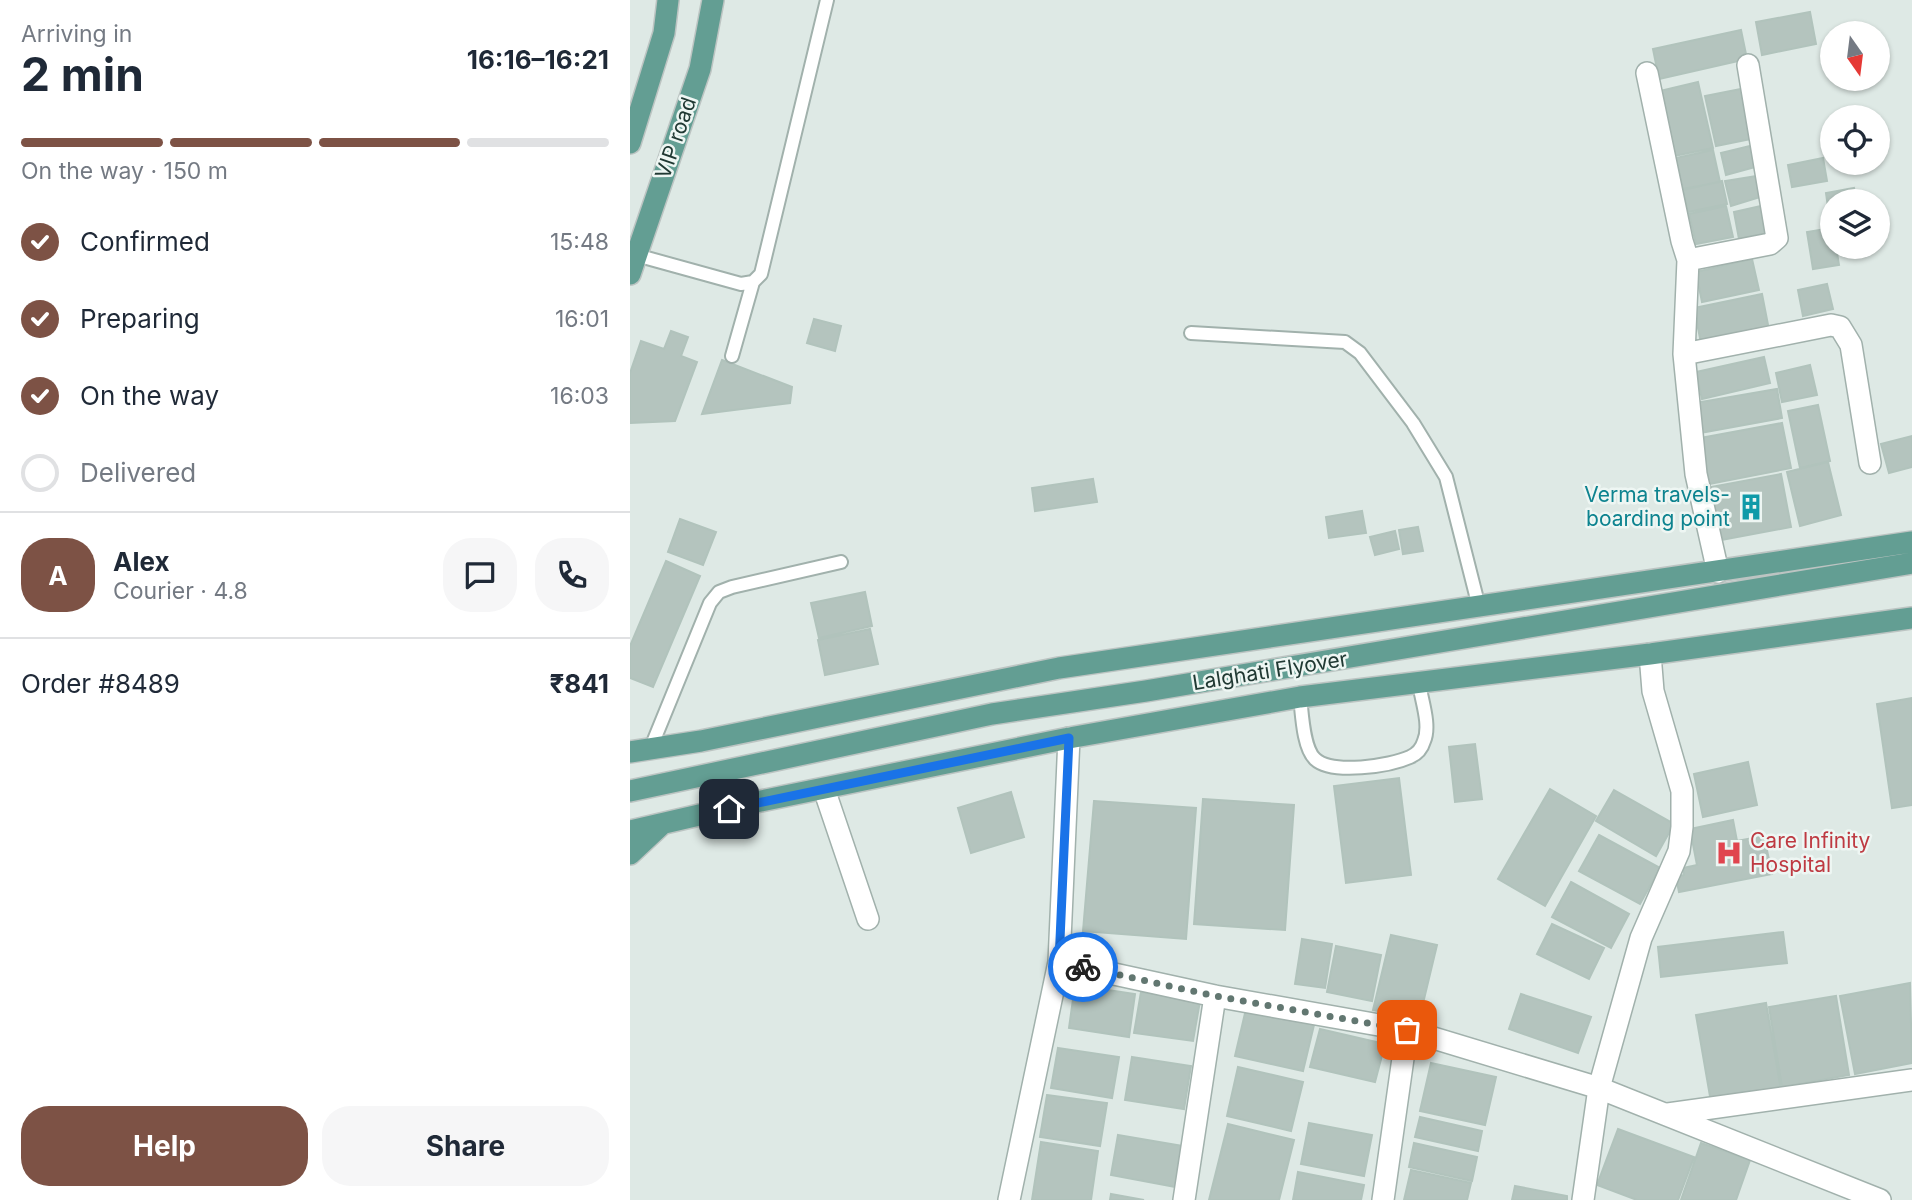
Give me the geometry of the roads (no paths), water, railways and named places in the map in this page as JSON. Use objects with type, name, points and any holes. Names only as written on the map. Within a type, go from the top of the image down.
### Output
[{"type":"main road","name":"VIP road","points":[[630,144],[664,33],[668,0]]},
{"type":"main road","name":"VIP road","points":[[633,265],[700,69],[713,0]]},
{"type":"main road","points":[[630,752],[701,741],[1059,668],[1912,542]]},
{"type":"main road","name":"Lalghati Flyover","points":[[630,791],[992,714],[1146,691],[1912,563]]},
{"type":"main road","points":[[630,831],[1069,738],[1300,697],[1650,654],[1912,618]]},
{"type":"main road","points":[[630,739],[701,741]]},
{"type":"main road","points":[[630,854],[662,825]]},
{"type":"street","points":[[1688,260],[1770,244],[1777,238],[1748,65]]},
{"type":"street","points":[[1647,73],[1688,260],[1684,354],[1696,474],[1718,572]]},
{"type":"street","points":[[1684,354],[1831,325],[1840,327],[1851,345],[1870,463]]},
{"type":"street","points":[[1583,1200],[1599,1088],[1641,938],[1679,850],[1682,827],[1682,791],[1653,691],[1650,654]]},
{"type":"street","points":[[1009,1200],[1059,962],[1069,738]]},
{"type":"street","points":[[824,789],[868,919]]},
{"type":"street","points":[[1059,962],[1215,996],[1407,1030],[1599,1088],[1880,1200]]},
{"type":"street","points":[[1184,1200],[1215,996]]},
{"type":"street","points":[[1383,1200],[1407,1030]]},
{"type":"street","points":[[1667,1114],[1912,1080]]},
{"type":"lane","points":[[732,356],[754,282],[761,274],[827,0]]},
{"type":"lane","points":[[633,265],[741,284],[754,282]]},
{"type":"lane","points":[[1191,333],[1345,342],[1360,353],[1413,423],[1446,477],[1479,607]]},
{"type":"lane","points":[[654,740],[710,603],[719,592],[841,562]]},
{"type":"lane","points":[[1300,697],[1308,749],[1315,759],[1328,767],[1353,768],[1411,757],[1419,750],[1426,739],[1426,722],[1419,682]]},
{"type":"place","name":"Verma travels- boarding point","points":[[1751,507]]},
{"type":"place","name":"Care Infinity Hospital","points":[[1729,853]]}]
